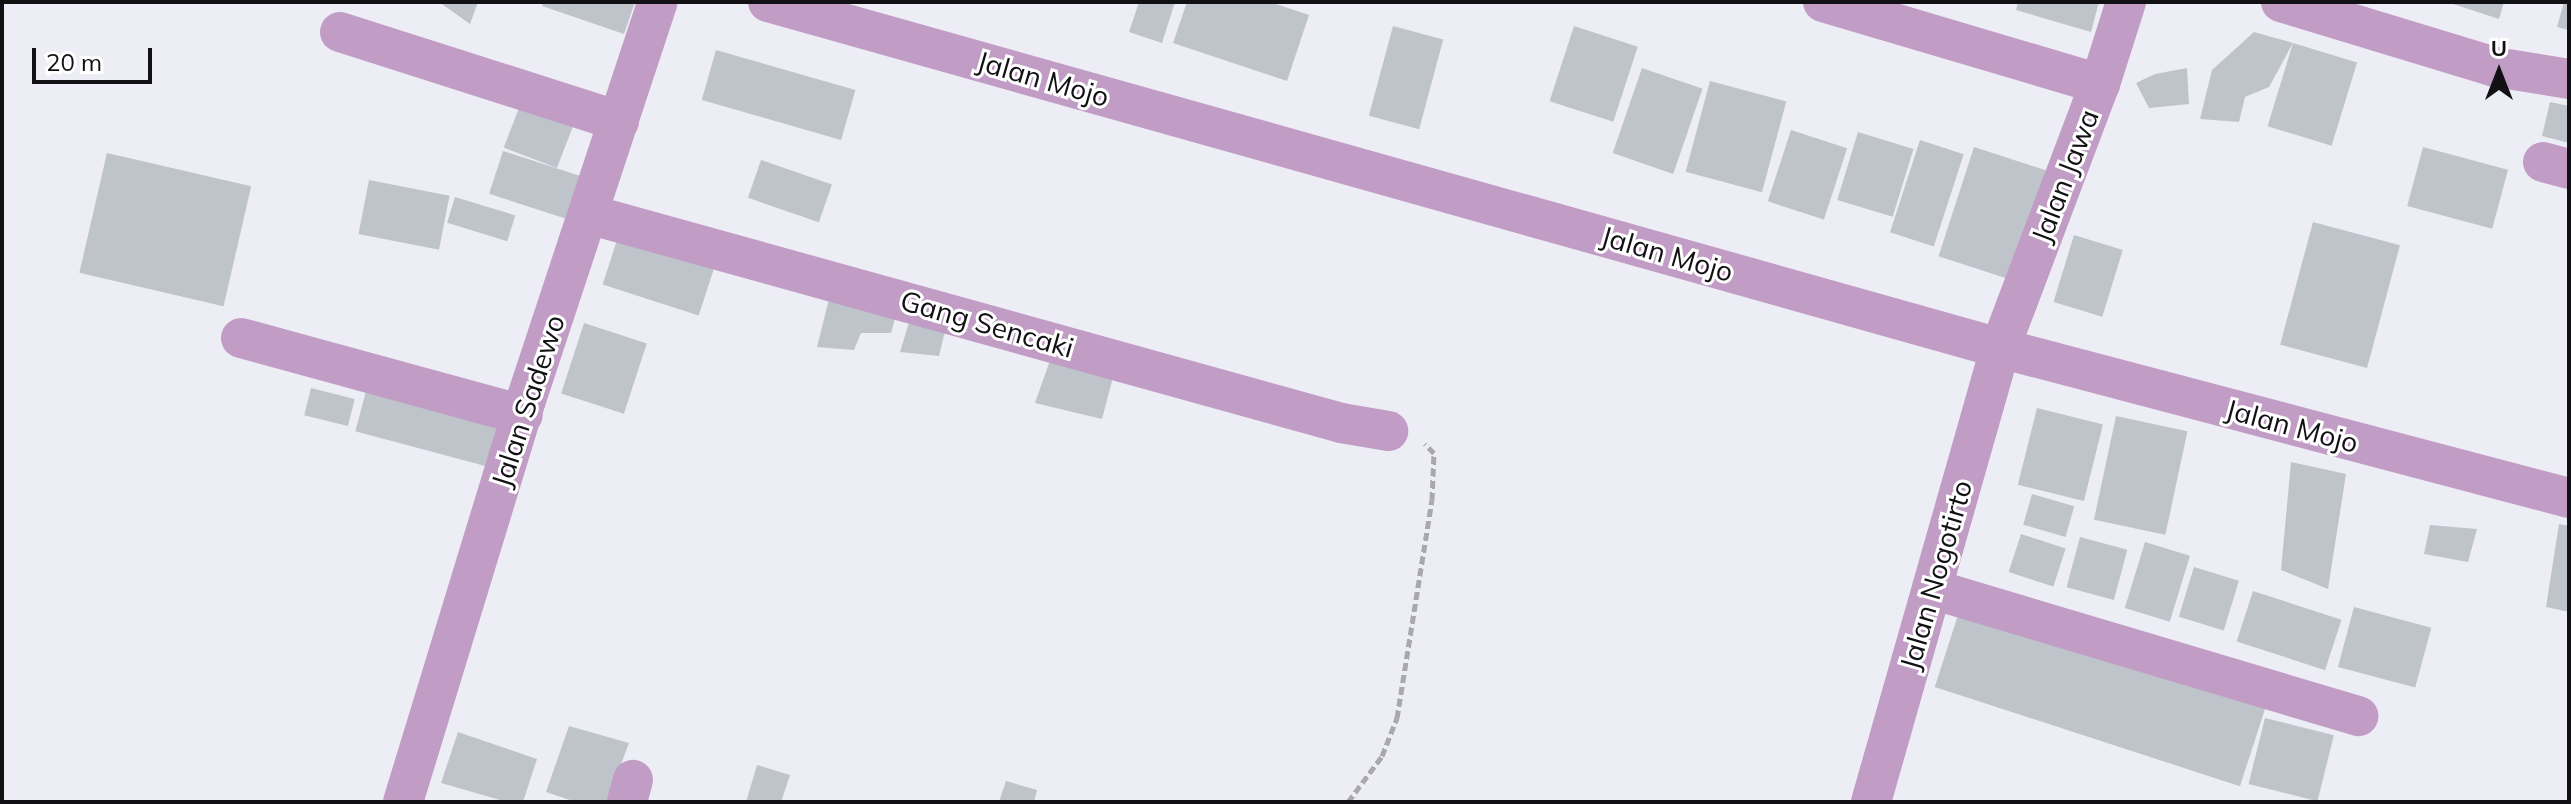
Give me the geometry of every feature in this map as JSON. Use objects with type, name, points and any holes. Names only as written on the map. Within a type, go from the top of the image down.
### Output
[{"type":"street","name":"Jalan Sadewo","points":[[403,802],[523,415],[658,2]]},
{"type":"street","name":"Jalan Mojo","points":[[768,2],[856,14],[2000,348],[2569,498]]},
{"type":"street","points":[[1823,2],[2100,84]]},
{"type":"street","name":"Jalan Jawa","points":[[2000,348],[2100,84],[2126,2]]},
{"type":"street","points":[[2281,2],[2495,67],[2569,79]]},
{"type":"street","points":[[340,32],[619,121]]},
{"type":"street","name":"Gang Sencaki","points":[[588,214],[1341,423],[1388,431]]},
{"type":"street","points":[[241,338],[523,415]]},
{"type":"street","name":"Jalan Nogotirto","points":[[1871,802],[2000,348]]},
{"type":"street","points":[[1932,589],[2359,716]]},
{"type":"path","points":[[1348,802],[1382,756],[1397,718],[1432,500],[1434,453],[1417,438],[1388,431]]},
{"type":"building","points":[[439,2],[478,2],[470,24]]},
{"type":"building","points":[[544,2],[635,2],[624,34],[542,6]]},
{"type":"building","points":[[1139,2],[1175,2],[1162,43],[1129,32]]},
{"type":"building","points":[[1187,2],[1270,2],[1309,15],[1287,81],[1173,43]]},
{"type":"building","points":[[2018,2],[2099,2],[2091,32],[2016,10]]},
{"type":"building","points":[[2447,2],[2504,2],[2499,19]]},
{"type":"building","points":[[2564,2],[2569,2],[2569,30],[2557,27]]},
{"type":"building","points":[[1393,26],[1443,39],[1419,129],[1369,116]]},
{"type":"building","points":[[1574,26],[1638,47],[1613,122],[1550,101]]},
{"type":"building","points":[[2254,32],[2293,43],[2269,87],[2245,97],[2239,122],[2200,119],[2212,70]]},
{"type":"building","points":[[2293,43],[2357,63],[2332,146],[2268,126]]},
{"type":"building","points":[[716,50],[855,90],[841,140],[702,100]]},
{"type":"building","points":[[1642,68],[1703,89],[1673,174],[1613,153]]},
{"type":"building","points":[[2187,68],[2189,104],[2149,108],[2136,83],[2155,74]]},
{"type":"building","points":[[1710,81],[1786,101],[1762,192],[1686,172]]},
{"type":"building","points":[[522,100],[575,120],[557,168],[504,148]]},
{"type":"building","points":[[2550,102],[2569,106],[2569,143],[2542,136]]},
{"type":"building","points":[[1791,130],[1847,148],[1824,220],[1768,201]]},
{"type":"building","points":[[1858,132],[1913,149],[1893,217],[1837,200]]},
{"type":"building","points":[[1920,140],[1964,154],[1934,246],[1890,232]]},
{"type":"building","points":[[1974,147],[2046,170],[2011,280],[1938,256]]},
{"type":"building","points":[[2423,147],[2508,170],[2492,229],[2407,206]]},
{"type":"building","points":[[503,151],[592,180],[578,223],[489,194]]},
{"type":"building","points":[[107,153],[251,186],[224,306],[79,273]]},
{"type":"building","points":[[761,160],[832,184],[819,222],[748,198]]},
{"type":"building","points":[[369,180],[449,196],[439,250],[359,234]]},
{"type":"building","points":[[455,197],[515,215],[507,241],[447,223]]},
{"type":"building","points":[[2313,222],[2400,245],[2367,368],[2280,345]]},
{"type":"building","points":[[619,234],[715,265],[699,316],[603,284]]},
{"type":"building","points":[[2074,235],[2123,250],[2102,317],[2054,302]]},
{"type":"building","points":[[831,291],[896,315],[891,333],[861,333],[854,350],[817,347]]},
{"type":"building","points":[[910,319],[946,327],[939,356],[900,352]]},
{"type":"building","points":[[584,323],[647,343],[624,414],[561,393]]},
{"type":"building","points":[[1053,352],[1113,377],[1102,419],[1035,403]]},
{"type":"building","points":[[369,380],[515,419],[501,470],[355,431]]},
{"type":"building","points":[[311,388],[355,399],[348,426],[304,415]]},
{"type":"building","points":[[2037,408],[2103,424],[2084,501],[2018,485]]},
{"type":"building","points":[[2116,416],[2187,431],[2165,535],[2094,520]]},
{"type":"building","points":[[2291,462],[2346,474],[2328,589],[2281,570]]},
{"type":"building","points":[[2032,494],[2074,506],[2065,537],[2023,525]]},
{"type":"building","points":[[2559,524],[2569,526],[2569,612],[2546,607]]},
{"type":"building","points":[[2430,525],[2477,529],[2468,562],[2424,554]]},
{"type":"building","points":[[2021,534],[2066,549],[2053,587],[2009,572]]},
{"type":"building","points":[[2080,537],[2127,550],[2114,600],[2067,587]]},
{"type":"building","points":[[2145,542],[2190,556],[2170,622],[2125,608]]},
{"type":"building","points":[[2194,567],[2239,581],[2224,630],[2179,617]]},
{"type":"building","points":[[2253,591],[2341,620],[2325,670],[2237,641]]},
{"type":"building","points":[[2354,607],[2431,628],[2415,688],[2338,667]]},
{"type":"building","points":[[1960,609],[2265,708],[2240,786],[1935,687]]},
{"type":"building","points":[[2265,718],[2334,735],[2317,801],[2249,784]]},
{"type":"building","points":[[569,726],[629,743],[607,802],[576,802],[546,792]]},
{"type":"building","points":[[458,732],[537,759],[523,802],[507,802],[441,783]]},
{"type":"building","points":[[757,765],[790,775],[781,802],[746,802]]},
{"type":"building","points":[[1006,781],[1037,790],[1034,802],[999,802]]}]
